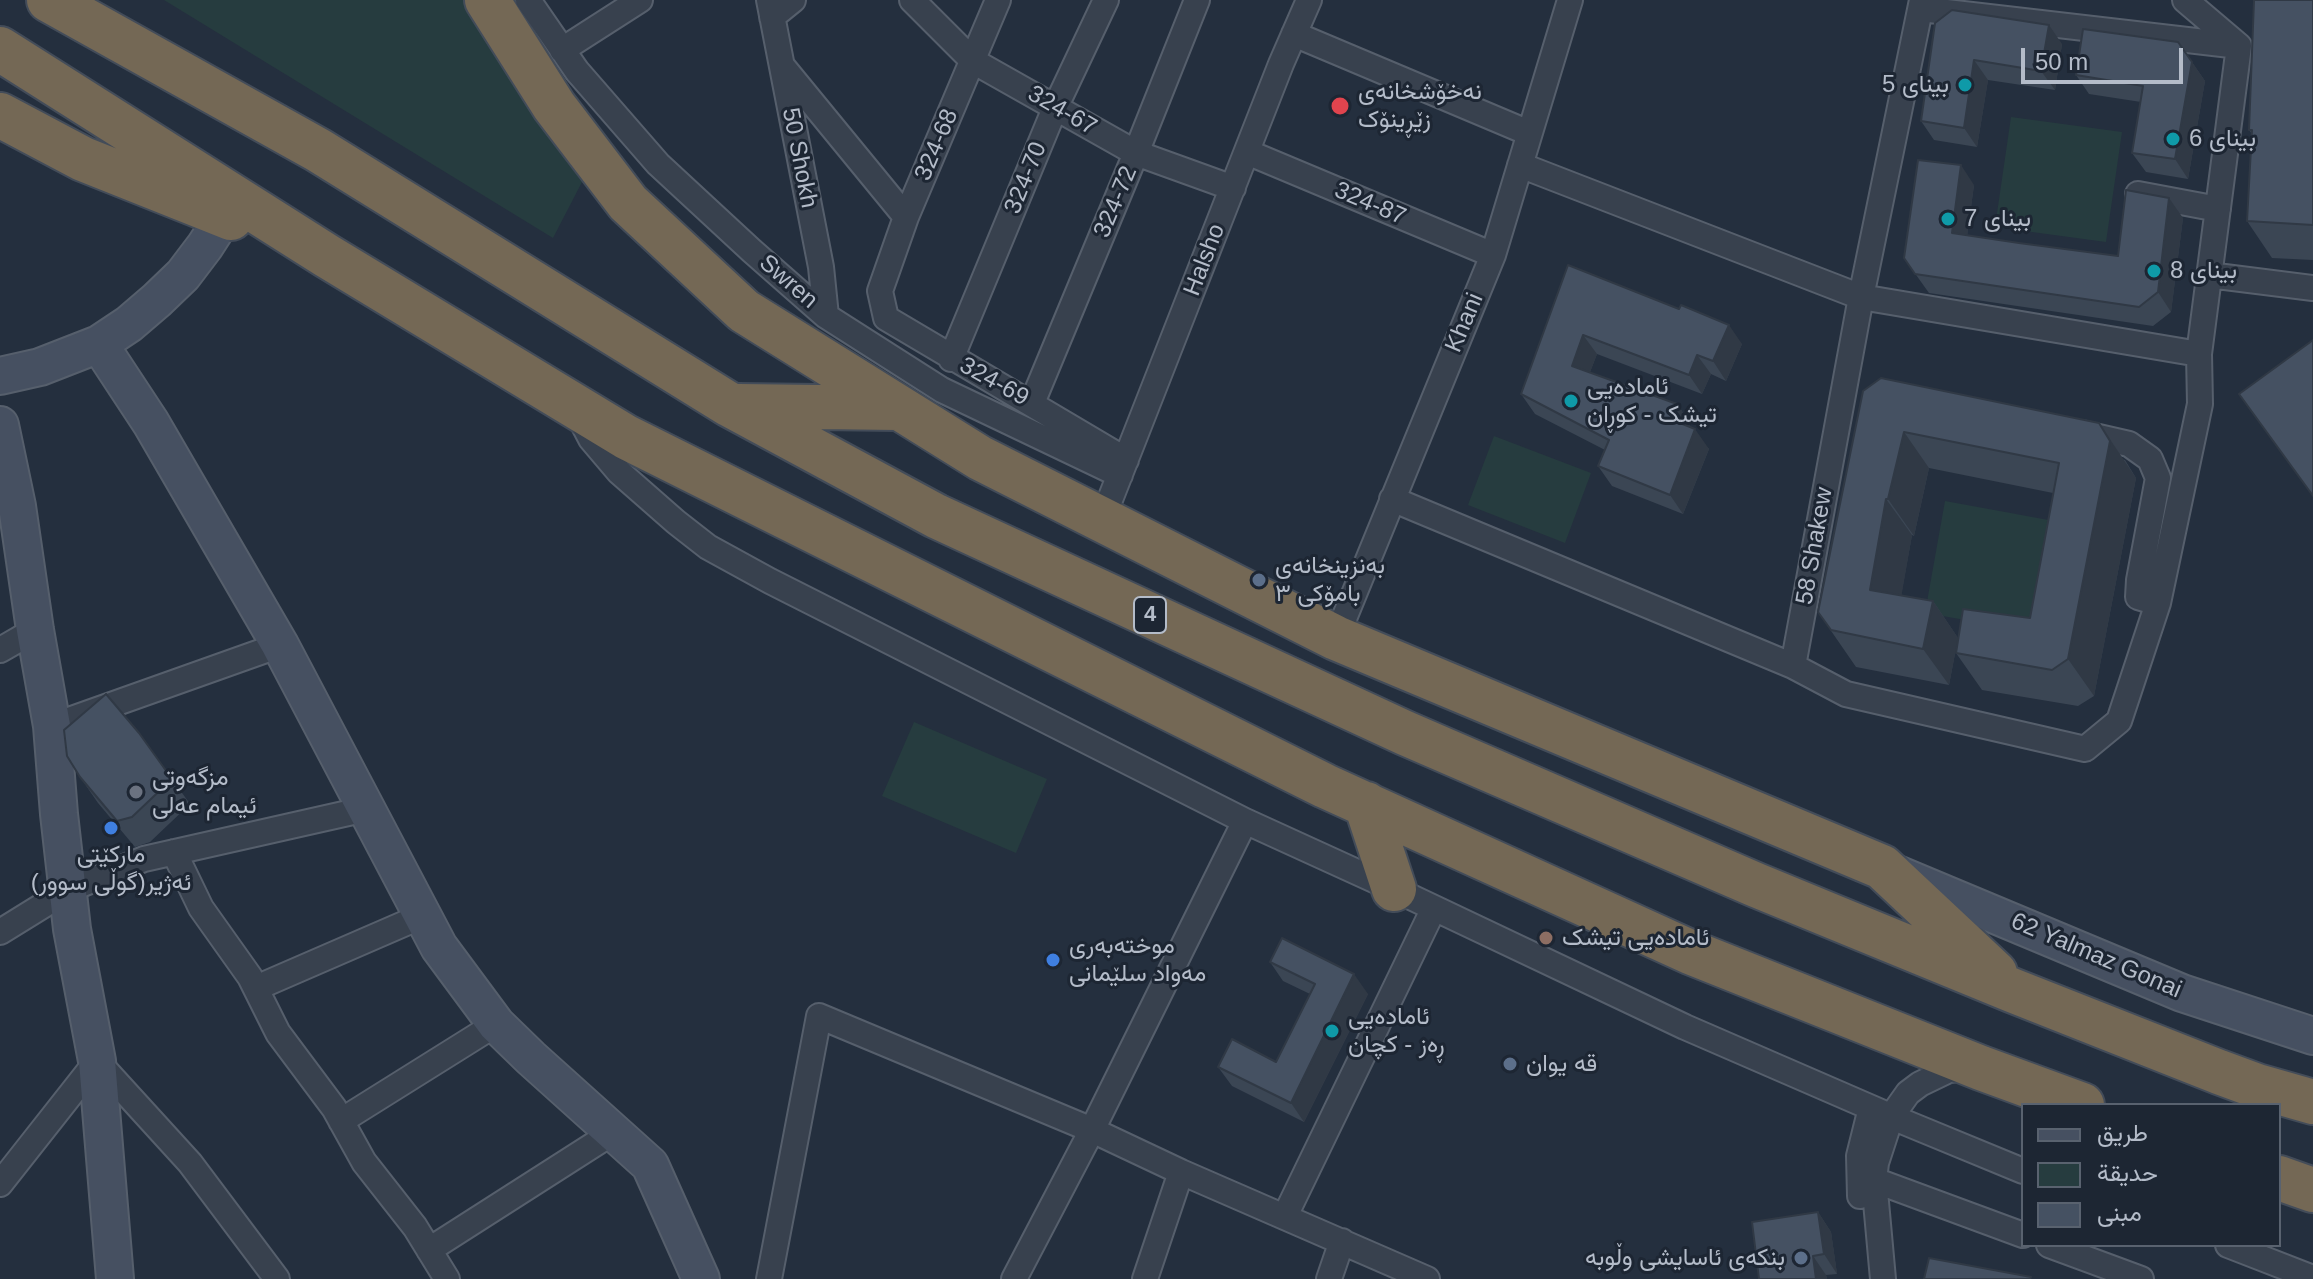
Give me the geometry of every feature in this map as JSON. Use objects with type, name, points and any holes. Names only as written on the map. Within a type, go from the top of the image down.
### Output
[{"type":"highway","name":"4","points":[[49,0],[318,150],[730,405],[936,516],[1405,733],[1756,885],[2014,991],[2257,1096],[2313,1102]]},
{"type":"highway","points":[[104,0],[318,150]]},
{"type":"highway","points":[[487,0],[554,106],[628,203],[744,311],[980,458],[1336,638],[1882,867],[2014,991]]},
{"type":"highway","points":[[0,49],[327,256],[641,444],[1366,804],[1690,952],[2077,1103]]},
{"type":"highway","points":[[0,115],[83,159],[327,256]]},
{"type":"highway","points":[[730,405],[900,408]]},
{"type":"highway","points":[[1366,804],[1394,889]]},
{"type":"highway","points":[[2281,1179],[2313,1190]]},
{"type":"street","name":"Swren","points":[[528,0],[577,71],[658,164],[826,316],[942,390],[1123,467]]},
{"type":"street","points":[[562,50],[640,0]]},
{"type":"street","points":[[770,8],[793,0]]},
{"type":"street","name":"324-67","points":[[912,0],[973,61],[1136,153],[1233,188]]},
{"type":"street","name":"324-68","points":[[880,291],[906,217],[998,0]]},
{"type":"street","name":"324-70","points":[[951,359],[1055,108],[1106,0]]},
{"type":"street","name":"324-72","points":[[1032,403],[1197,0]]},
{"type":"street","name":"Halsho","points":[[1102,520],[1309,0]]},
{"type":"street","name":"Khani","points":[[1336,638],[1493,255],[1570,0]]},
{"type":"street","points":[[2185,0],[2239,46]]},
{"type":"street","points":[[1921,5],[2239,46]]},
{"type":"street","name":"58 Shakew","points":[[1793,666],[1831,518],[1861,297],[1921,5]]},
{"type":"street","name":"50 Shokh","points":[[770,8],[821,267],[826,316]]},
{"type":"street","points":[[1294,34],[1529,133]]},
{"type":"street","points":[[1392,499],[1793,666],[1846,694],[2085,749],[2119,721],[2158,603],[2200,404],[2199,354],[2239,46]]},
{"type":"street","points":[[780,64],[906,217]]},
{"type":"street","name":"324-87","points":[[1247,152],[1493,255]]},
{"type":"street","points":[[1520,165],[1861,297],[2199,354]]},
{"type":"street","points":[[2132,193],[2218,209]]},
{"type":"street","points":[[0,376],[40,367],[99,344],[139,316],[183,275],[225,215]]},
{"type":"street","points":[[2209,275],[2313,288]]},
{"type":"street","name":"324-69","points":[[880,291],[886,318],[951,359],[1032,403],[1123,467]]},
{"type":"street","points":[[99,344],[151,423],[280,645],[439,947],[496,1024],[650,1165],[701,1279]]},
{"type":"street","points":[[571,402],[591,439],[619,472],[708,547],[770,581],[1245,821],[1685,1027],[2021,1170]]},
{"type":"street","points":[[0,425],[8,511],[35,630],[52,726],[72,929],[97,1061],[115,1279]]},
{"type":"street","points":[[2056,427],[2129,444],[2150,459],[2158,478],[2138,597],[2158,603]]},
{"type":"street","points":[[0,650],[35,630]]},
{"type":"street","points":[[52,726],[280,645]]},
{"type":"street","points":[[0,932],[68,890],[144,859],[366,809]]},
{"type":"street","points":[[1014,1279],[1092,1130],[1245,821]]},
{"type":"street","points":[[174,852],[201,908],[250,977],[278,1033],[341,1121],[364,1162],[415,1227],[447,1279]]},
{"type":"street","name":"62 Yalmaz Gonai","points":[[1882,867],[2182,993],[2313,1036]]},
{"type":"street","points":[[1285,1216],[1434,908]]},
{"type":"street","points":[[256,988],[422,916]]},
{"type":"street","points":[[769,1279],[819,1016],[1092,1130],[1427,1279]]},
{"type":"street","points":[[341,1121],[496,1024]]},
{"type":"street","points":[[0,1184],[97,1061]]},
{"type":"street","points":[[97,1061],[190,1163],[277,1279]]},
{"type":"street","points":[[1868,1279],[1858,1178],[1859,1156],[1881,1112],[1934,1076],[1949,1070],[1981,1068]]},
{"type":"street","points":[[1881,1112],[1874,1180],[1883,1279]]},
{"type":"street","points":[[429,1250],[612,1133]]},
{"type":"street","points":[[1145,1279],[1181,1172]]},
{"type":"street","points":[[1874,1180],[2021,1234]]},
{"type":"street","points":[[1329,1279],[1342,1241]]},
{"type":"street","points":[[2054,1247],[2141,1279]]},
{"type":"street","points":[[2233,1247],[2313,1278]]},
{"type":"green space","points":[[164,0],[467,0],[558,149],[582,182],[553,238]]},
{"type":"green space","points":[[2011,117],[2122,132],[2106,242],[1995,227]]},
{"type":"green space","points":[[1494,436],[1591,473],[1565,543],[1468,505]]},
{"type":"green space","points":[[1945,501],[2054,521],[2035,632],[1925,613]]},
{"type":"green space","points":[[914,722],[1047,779],[1016,853],[882,796]]},
{"type":"building","points":[[2254,0],[2313,0],[2313,225],[2247,221]]},
{"type":"building","points":[[1952,10],[2049,25],[2041,71],[1974,60],[1964,128],[1921,121],[1935,23]]},
{"type":"building","name":"بيناى 6","points":[[2083,29],[2178,42],[2192,62],[2175,159],[2132,153],[2143,86],[2076,75]]},
{"type":"building","points":[[1918,160],[1961,165],[1952,233],[2118,256],[2126,190],[2169,198],[2158,292],[2139,307],[1915,274],[1904,258]]},
{"type":"building","name":"ئامادەیی تیشک - کوڕان","points":[[1568,265],[1679,309],[1681,305],[1729,325],[1713,361],[1697,355],[1689,375],[1583,335],[1572,366],[1677,404],[1670,419],[1695,429],[1670,495],[1598,466],[1609,440],[1521,394]]},
{"type":"building","points":[[2313,340],[2313,496],[2239,394]]},
{"type":"building","points":[[1881,378],[2099,423],[2110,441],[2068,659],[2052,670],[1956,653],[1963,609],[2030,618],[2059,463],[1904,432],[1886,499],[1870,590],[1933,601],[1923,649],[1831,630],[1818,612],[1863,391]]},
{"type":"building","name":"مزگەوتی ئیمام عەلی","points":[[106,694],[172,779],[132,817],[117,821],[80,777],[67,756],[64,730]]},
{"type":"building","points":[[1282,938],[1354,974],[1291,1103],[1218,1067],[1232,1039],[1276,1062],[1315,984],[1270,962]]},
{"type":"building","points":[[1818,1212],[1824,1254],[1813,1256],[1816,1279],[1759,1279],[1752,1222]]},
{"type":"building","points":[[1929,1258],[2031,1277],[1924,1279]]},
{"type":"place","name":"بيناى 5","points":[[1965,85]]},
{"type":"place","name":"نەخۆشخانەی زێڕینۆک","points":[[1340,106]]},
{"type":"place","name":"بيناى 6","points":[[2173,139]]},
{"type":"place","name":"بيناى 7","points":[[1948,219]]},
{"type":"place","name":"بيناى 8","points":[[2154,271]]},
{"type":"place","name":"ئامادەیی تیشک - کوڕان","points":[[1571,401]]},
{"type":"place","name":"بەنزینخانەی بامۆکی ٣","points":[[1259,580]]},
{"type":"place","name":"مزگەوتی ئیمام عەلی","points":[[136,792]]},
{"type":"place","name":"مارکێتی ئەژیر(گوڵی سوور)","points":[[111,828]]},
{"type":"place","name":"ئامادەیی تیشک","points":[[1546,938]]},
{"type":"place","name":"موختەبەری مەواد سلێمانی","points":[[1053,960]]},
{"type":"place","name":"ئامادەیی ڕەز - کچان","points":[[1332,1031]]},
{"type":"place","name":"قه یوان","points":[[1510,1064]]},
{"type":"place","name":"بنکەی ئاسایشی وڵوبە","points":[[1801,1258]]}]
